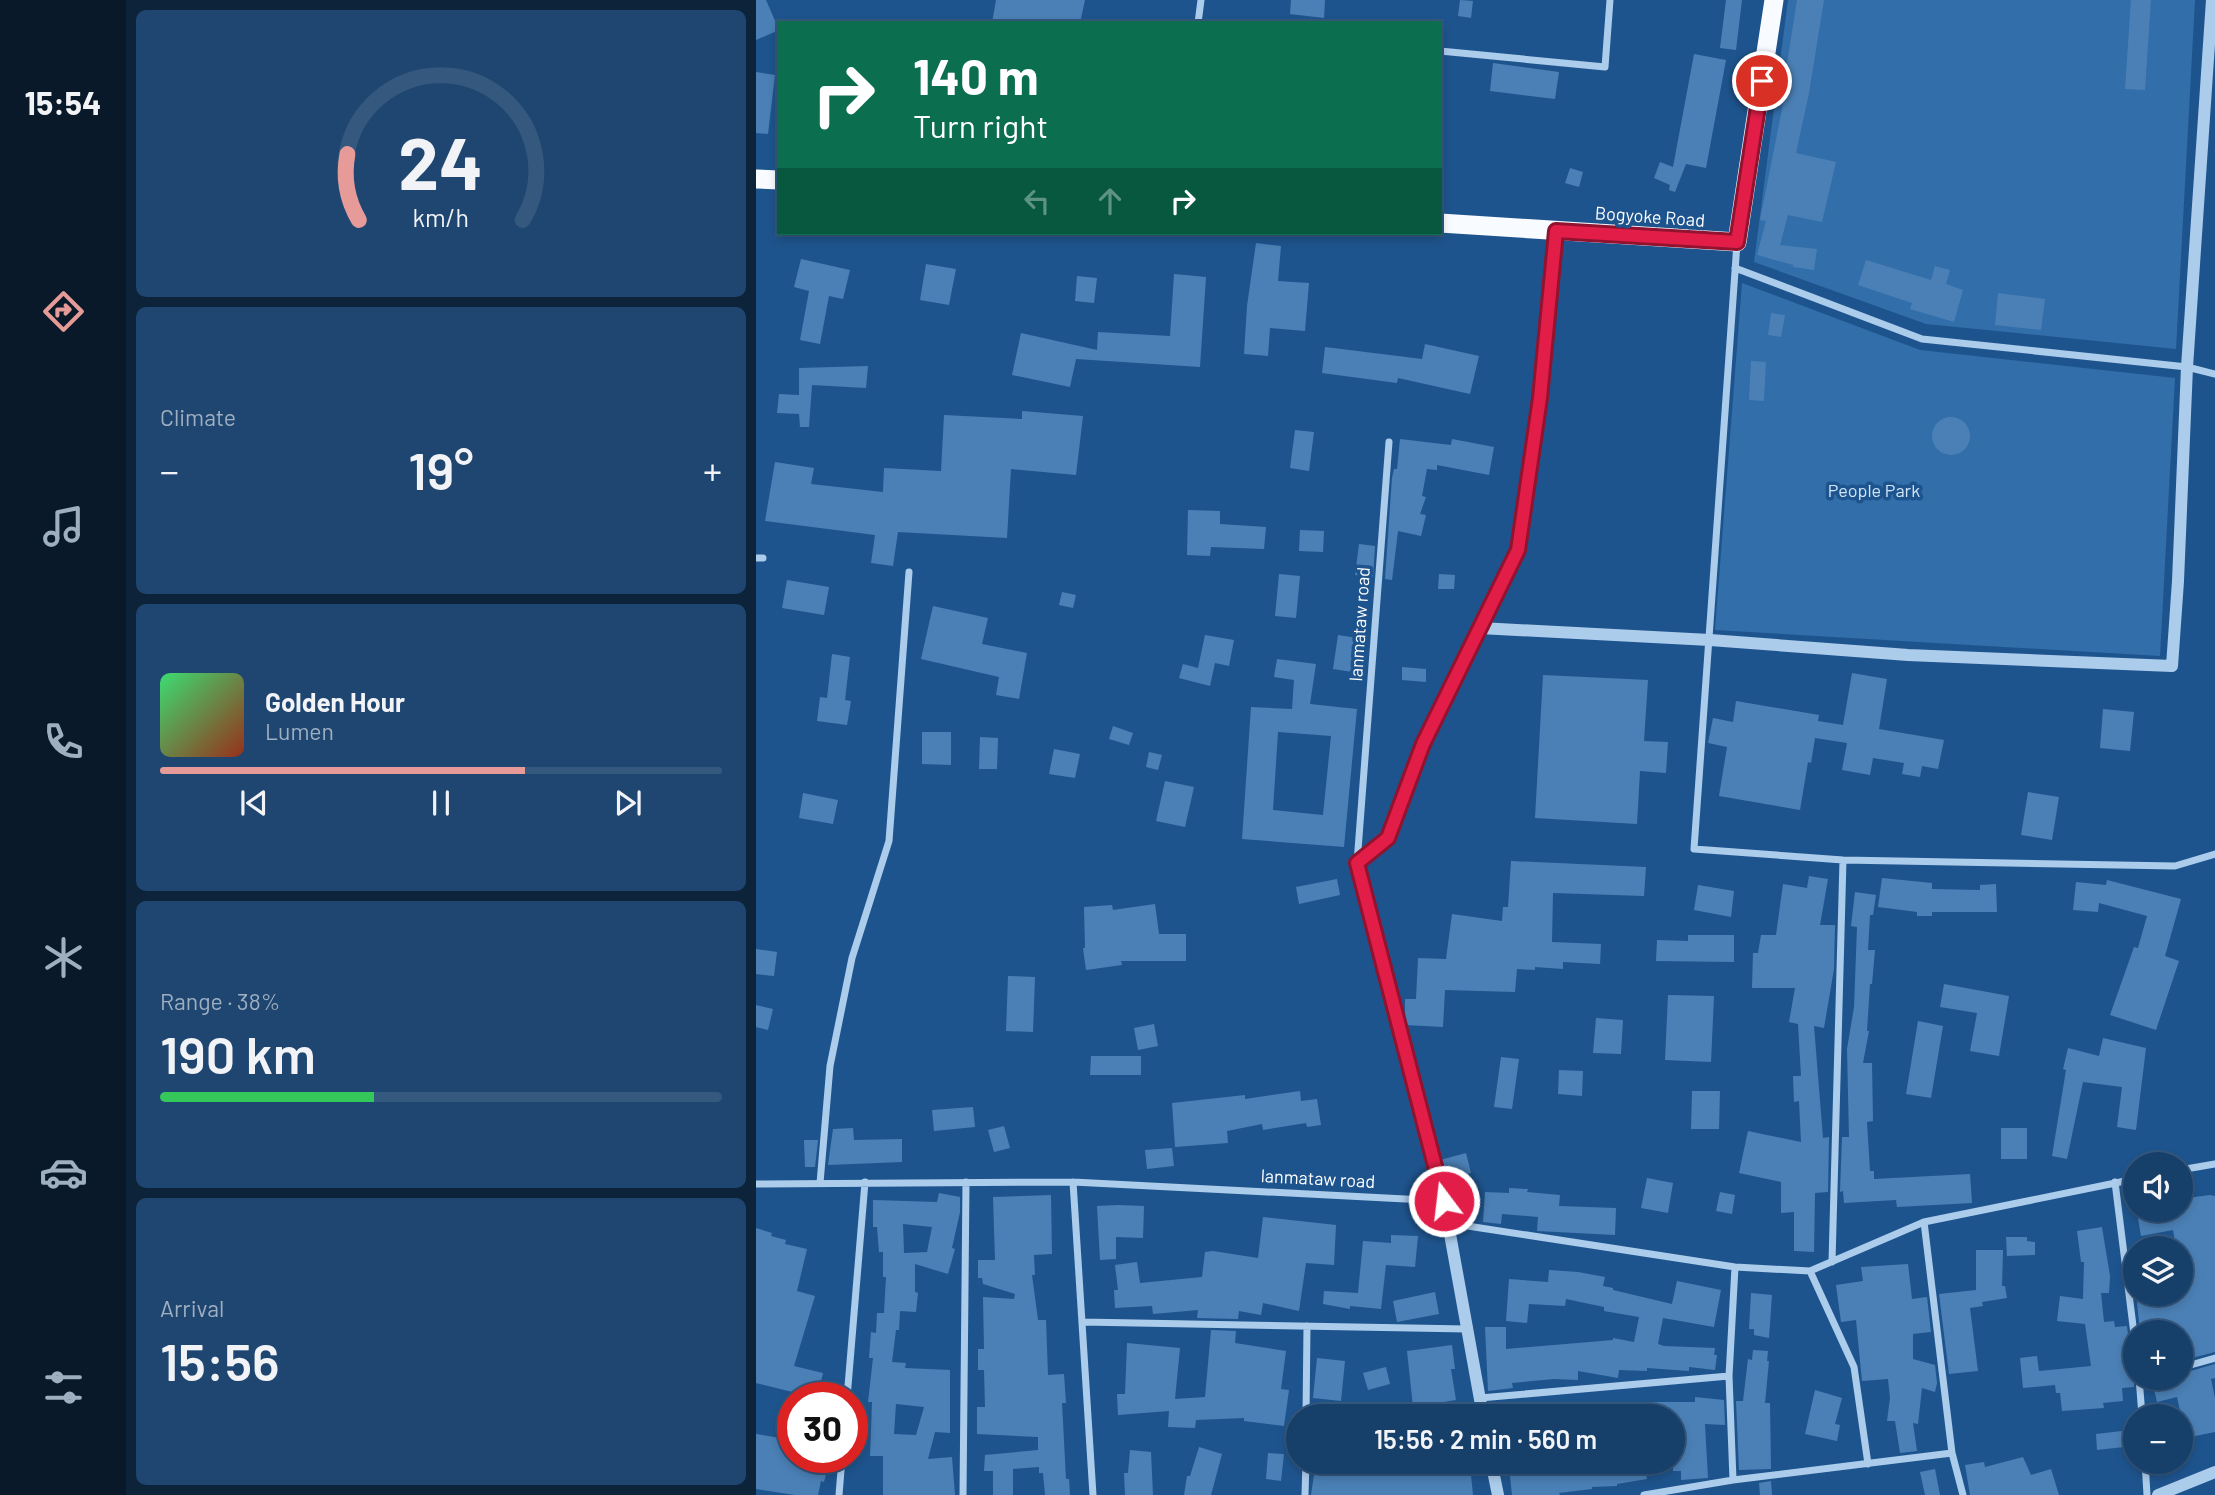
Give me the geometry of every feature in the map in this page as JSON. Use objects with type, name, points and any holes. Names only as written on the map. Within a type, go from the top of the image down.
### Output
[{"type":"highway","points":[[1737,242],[1774,0]]},
{"type":"highway","points":[[756,179],[777,180]]},
{"type":"highway","name":"Bogyoke Road","points":[[1442,223],[1737,242]]},
{"type":"street","points":[[1198,21],[1201,0]]},
{"type":"street","points":[[1442,51],[1605,67],[1610,0]]},
{"type":"street","points":[[1480,628],[1710,640],[1908,655],[2172,666],[2187,368],[2212,0]]},
{"type":"street","points":[[1357,863],[1388,838],[1423,744],[1518,550],[1540,398],[1556,231]]},
{"type":"street","points":[[1737,242],[1693,849],[1843,860],[2175,866],[2215,854]]},
{"type":"street","points":[[1735,268],[1922,339],[2187,368],[2215,374]]},
{"type":"street","name":"lanmataw road","points":[[756,1184],[1073,1182],[1444,1201],[1357,863],[1389,442]]},
{"type":"street","points":[[820,1183],[830,1066],[852,958],[889,841],[909,572]]},
{"type":"street","points":[[1832,1262],[1843,860]]},
{"type":"street","points":[[2193,1168],[2215,1164]]},
{"type":"street","points":[[1448,1223],[1735,1267],[1810,1271],[1924,1222],[2123,1181]]},
{"type":"street","points":[[848,1382],[864,1182]]},
{"type":"street","points":[[963,1495],[966,1182]]},
{"type":"street","points":[[1073,1182],[1093,1495]]},
{"type":"street","points":[[2115,1182],[2132,1320]]},
{"type":"street","points":[[1444,1201],[1481,1404]]},
{"type":"street","points":[[1924,1222],[1952,1453],[1963,1495]]},
{"type":"street","points":[[1733,1480],[1729,1376],[1735,1267]]},
{"type":"street","points":[[1810,1271],[1854,1367],[1868,1464]]},
{"type":"street","points":[[1082,1322],[1467,1329]]},
{"type":"street","points":[[1306,1404],[1307,1326]]},
{"type":"street","points":[[2193,1365],[2215,1359]]},
{"type":"street","points":[[1480,1398],[1729,1376]]},
{"type":"street","points":[[1644,1495],[1733,1480],[1952,1453]]},
{"type":"street","points":[[2158,1495],[2215,1472]]},
{"type":"street","points":[[839,1495],[841,1473]]},
{"type":"street","points":[[1305,1495],[1306,1474]]},
{"type":"street","points":[[1494,1474],[1498,1495]]},
{"type":"street","points":[[2146,1474],[2147,1495]]},
{"type":"green space","points":[[1788,0],[2195,0],[2176,349],[1926,324],[1754,262]]},
{"type":"green space","name":"People Park","points":[[1742,283],[1920,350],[2175,378],[2160,656],[1715,630]]},
{"type":"building","points":[[756,0],[766,0],[777,31],[756,40]]},
{"type":"building","points":[[996,0],[1085,0],[1080,21],[992,21]]},
{"type":"building","points":[[1291,0],[1325,0],[1324,18],[1290,14]]},
{"type":"building","points":[[1460,0],[1473,1],[1471,18],[1458,16]]},
{"type":"building","points":[[1726,0],[1742,0],[1736,50],[1720,48]]},
{"type":"building","points":[[1797,0],[1824,0],[1796,153],[1836,162],[1822,222],[1788,215],[1780,245],[1817,249],[1814,270],[1793,267],[1757,255],[1766,221],[1760,220],[1786,89],[1783,89]]},
{"type":"building","points":[[2131,0],[2151,0],[2145,90],[2125,89]]},
{"type":"building","points":[[1694,54],[1726,60],[1706,168],[1686,164],[1675,192],[1669,190],[1670,185],[1654,178],[1660,162],[1673,167]]},
{"type":"building","points":[[1493,63],[1559,72],[1555,99],[1490,91]]},
{"type":"building","points":[[756,72],[775,75],[768,134],[756,133]]},
{"type":"building","points":[[1570,168],[1583,172],[1579,187],[1565,183]]},
{"type":"building","points":[[1256,243],[1281,246],[1278,281],[1309,283],[1305,331],[1270,328],[1268,356],[1244,354],[1247,306]]},
{"type":"building","points":[[801,259],[850,270],[843,299],[829,296],[820,344],[800,340],[809,291],[794,287]]},
{"type":"building","points":[[1866,260],[1931,280],[1935,266],[1950,270],[1946,284],[1963,290],[1954,322],[1910,309],[1912,303],[1858,285]]},
{"type":"building","points":[[926,264],[956,269],[949,305],[920,300]]},
{"type":"building","points":[[1174,274],[1206,277],[1200,367],[1076,359],[1070,387],[1012,375],[1021,333],[1097,350],[1098,332],[1170,336]]},
{"type":"building","points":[[1077,276],[1097,278],[1094,303],[1075,301]]},
{"type":"building","points":[[1998,293],[2045,299],[2041,330],[1995,325]]},
{"type":"building","points":[[1771,313],[1785,315],[1781,337],[1768,335]]},
{"type":"building","points":[[1425,344],[1479,356],[1470,394],[1398,378],[1397,383],[1322,373],[1325,347],[1422,359]]},
{"type":"building","points":[[1751,361],[1766,362],[1764,401],[1749,400]]},
{"type":"building","points":[[868,366],[866,388],[812,385],[809,427],[800,427],[799,414],[777,413],[779,394],[799,395],[799,368]]},
{"type":"building","points":[[1022,411],[1083,416],[1076,475],[1011,469],[1007,538],[898,532],[893,566],[871,563],[875,535],[765,521],[775,462],[814,468],[811,484],[883,492],[884,468],[941,471],[944,415],[1022,419]]},
{"type":"building","points":[[1951,417],[1964,423],[1970,436],[1964,449],[1951,455],[1938,449],[1932,436],[1938,423]]},
{"type":"building","points":[[1295,430],[1314,432],[1309,471],[1290,468]]},
{"type":"building","points":[[1400,439],[1451,445],[1452,439],[1494,447],[1489,475],[1437,465],[1437,470],[1427,469],[1422,496],[1426,497],[1420,514],[1426,515],[1421,536],[1398,531],[1392,580],[1385,579],[1392,478],[1394,469],[1397,469]]},
{"type":"building","points":[[1188,510],[1220,511],[1220,524],[1266,527],[1264,549],[1211,547],[1210,556],[1187,555]]},
{"type":"building","points":[[1300,530],[1324,531],[1323,552],[1299,551]]},
{"type":"building","points":[[1359,544],[1375,546],[1373,577],[1355,575]]},
{"type":"building","points":[[1279,574],[1300,576],[1296,618],[1275,616]]},
{"type":"building","points":[[1439,574],[1455,575],[1454,589],[1438,589]]},
{"type":"building","points":[[787,580],[829,587],[824,615],[782,608]]},
{"type":"building","points":[[1062,592],[1076,595],[1073,608],[1059,605]]},
{"type":"building","points":[[933,606],[988,618],[982,644],[1027,653],[1019,699],[996,695],[999,677],[921,659]]},
{"type":"building","points":[[1205,635],[1234,640],[1229,666],[1215,663],[1210,686],[1179,678],[1183,664],[1198,668]]},
{"type":"building","points":[[1338,635],[1365,639],[1359,673],[1333,669]]},
{"type":"building","points":[[832,654],[850,657],[845,700],[851,701],[847,725],[817,721],[820,697],[827,698]]},
{"type":"building","points":[[1277,659],[1316,664],[1310,704],[1357,709],[1344,847],[1242,839],[1251,707],[1292,709],[1294,680],[1274,677]],"holes":[[[1278,732],[1331,736],[1323,815],[1273,810]]]},
{"type":"building","points":[[1402,667],[1426,669],[1426,682],[1402,680]]},
{"type":"building","points":[[1852,673],[1887,679],[1879,729],[1944,740],[1938,769],[1922,766],[1920,777],[1902,774],[1904,763],[1873,758],[1870,775],[1842,770],[1847,743],[1815,738],[1800,810],[1719,796],[1727,747],[1708,743],[1713,718],[1733,722],[1736,701],[1819,715],[1818,721],[1843,725]]},
{"type":"building","points":[[1543,675],[1648,680],[1644,741],[1668,742],[1666,773],[1640,771],[1637,824],[1535,818]]},
{"type":"building","points":[[2103,709],[2134,712],[2130,751],[2100,748]]},
{"type":"building","points":[[1113,726],[1133,733],[1129,745],[1109,739]]},
{"type":"building","points":[[922,732],[951,732],[951,765],[922,764]]},
{"type":"building","points":[[980,737],[998,738],[997,769],[979,769]]},
{"type":"building","points":[[1054,749],[1080,754],[1075,778],[1049,774]]},
{"type":"building","points":[[1149,752],[1162,755],[1158,770],[1146,767]]},
{"type":"building","points":[[1165,781],[1194,787],[1185,827],[1156,821]]},
{"type":"building","points":[[2028,792],[2059,797],[2052,840],[2021,835]]},
{"type":"building","points":[[803,793],[838,800],[833,824],[799,818]]},
{"type":"building","points":[[1511,861],[1646,867],[1644,896],[1553,893],[1552,942],[1601,944],[1600,964],[1563,962],[1563,969],[1517,969],[1515,992],[1445,990],[1443,1027],[1405,1025],[1405,999],[1416,999],[1418,958],[1446,959],[1452,914],[1502,921],[1503,907],[1508,907]]},
{"type":"building","points":[[1809,876],[1828,879],[1820,925],[1835,925],[1834,969],[1824,1028],[1814,1026],[1823,1138],[1829,1137],[1828,1192],[1815,1193],[1814,1252],[1794,1251],[1794,1212],[1781,1213],[1781,1182],[1739,1173],[1748,1131],[1801,1142],[1799,1101],[1794,1102],[1793,1076],[1801,1076],[1798,1024],[1789,1022],[1795,988],[1752,988],[1753,953],[1758,953],[1761,935],[1776,935],[1783,884],[1807,888]]},
{"type":"building","points":[[1882,878],[1932,883],[1932,889],[1980,890],[1980,885],[1996,884],[1997,912],[1932,912],[1932,916],[1917,916],[1917,912],[1878,907]]},
{"type":"building","points":[[1337,879],[1340,895],[1299,904],[1296,887]]},
{"type":"building","points":[[2107,880],[2181,899],[2165,956],[2179,961],[2156,1030],[2110,1015],[2134,947],[2138,948],[2147,916],[2099,903],[2098,912],[2073,910],[2076,882],[2106,885]]},
{"type":"building","points":[[1698,885],[1734,891],[1731,917],[1694,910]]},
{"type":"building","points":[[1855,892],[1876,895],[1873,915],[1870,915],[1868,950],[1875,950],[1870,984],[1869,1031],[1863,1063],[1872,1063],[1873,1121],[1867,1122],[1870,1171],[1874,1171],[1874,1179],[1970,1174],[1972,1203],[1897,1207],[1896,1200],[1844,1203],[1843,1191],[1840,1192],[1842,1137],[1849,1137],[1847,1049],[1854,1007],[1857,927],[1851,926]]},
{"type":"building","points":[[1155,904],[1159,934],[1186,934],[1186,961],[1121,961],[1122,965],[1086,970],[1083,948],[1084,907],[1112,905],[1113,910]]},
{"type":"building","points":[[1688,935],[1734,935],[1734,962],[1656,961],[1657,940],[1688,941]]},
{"type":"building","points":[[756,949],[777,952],[774,976],[756,974]]},
{"type":"building","points":[[1008,976],[1035,977],[1033,1032],[1006,1031]]},
{"type":"building","points":[[1944,984],[2009,996],[1999,1056],[1970,1051],[1977,1013],[1940,1007]]},
{"type":"building","points":[[1668,995],[1714,996],[1711,1062],[1665,1060]]},
{"type":"building","points":[[756,1005],[773,1009],[768,1030],[756,1027]]},
{"type":"building","points":[[1596,1018],[1623,1020],[1621,1054],[1593,1053]]},
{"type":"building","points":[[1918,1021],[1943,1026],[1931,1098],[1906,1094]]},
{"type":"building","points":[[1154,1024],[1158,1046],[1138,1050],[1134,1028]]},
{"type":"building","points":[[2103,1038],[2146,1048],[2136,1130],[2117,1127],[2122,1087],[2083,1082],[2067,1159],[2052,1156],[2068,1048],[2099,1056]]},
{"type":"building","points":[[1091,1056],[1141,1056],[1141,1075],[1090,1075]]},
{"type":"building","points":[[1501,1057],[1519,1059],[1512,1109],[1494,1107]]},
{"type":"building","points":[[1559,1070],[1583,1071],[1582,1096],[1558,1094]]},
{"type":"building","points":[[1300,1091],[1301,1101],[1317,1099],[1321,1125],[1307,1127],[1306,1123],[1263,1130],[1262,1124],[1227,1131],[1228,1143],[1175,1147],[1172,1103],[1245,1095],[1245,1099]]},
{"type":"building","points":[[1692,1091],[1720,1091],[1719,1129],[1691,1129]]},
{"type":"building","points":[[973,1107],[975,1127],[934,1131],[932,1110]]},
{"type":"building","points":[[1004,1126],[1010,1148],[994,1152],[988,1130]]},
{"type":"building","points":[[853,1128],[854,1140],[902,1139],[902,1162],[828,1165],[833,1129]]},
{"type":"building","points":[[2001,1128],[2027,1128],[2027,1159],[2001,1159]]},
{"type":"building","points":[[804,1140],[818,1140],[815,1167],[805,1167]]},
{"type":"building","points":[[1172,1148],[1174,1166],[1147,1169],[1145,1150]]},
{"type":"building","points":[[1466,1153],[1471,1173],[1445,1180],[1440,1160]]},
{"type":"building","points":[[1647,1178],[1673,1183],[1668,1213],[1641,1208]]},
{"type":"building","points":[[1509,1188],[1560,1195],[1559,1206],[1616,1208],[1615,1235],[1537,1231],[1538,1217],[1502,1214],[1501,1224],[1483,1222],[1485,1192],[1509,1193]]},
{"type":"building","points":[[1720,1192],[1735,1195],[1732,1214],[1716,1211]]},
{"type":"building","points":[[939,1193],[960,1197],[960,1212],[952,1248],[955,1249],[948,1274],[915,1264],[915,1292],[918,1293],[916,1312],[900,1311],[892,1362],[906,1363],[905,1368],[950,1370],[950,1433],[935,1432],[928,1459],[952,1457],[955,1495],[883,1495],[883,1456],[870,1456],[872,1402],[868,1402],[873,1358],[869,1358],[871,1332],[876,1333],[877,1313],[884,1313],[886,1277],[883,1277],[883,1252],[879,1252],[877,1227],[873,1227],[873,1200],[937,1202]],"holes":[[[903,1224],[932,1227],[927,1252],[904,1253]],[[896,1404],[924,1407],[916,1435],[894,1434]]]},
{"type":"building","points":[[1051,1195],[1052,1254],[1034,1255],[1035,1275],[1032,1275],[1038,1320],[1046,1320],[1048,1375],[1064,1374],[1066,1403],[1062,1403],[1066,1479],[1069,1479],[1070,1495],[1045,1495],[1043,1473],[1039,1473],[1039,1467],[1013,1469],[1013,1495],[993,1495],[993,1471],[984,1471],[985,1455],[1038,1450],[1038,1437],[977,1434],[977,1407],[985,1407],[984,1370],[978,1370],[978,1349],[984,1349],[983,1297],[1014,1299],[1015,1294],[983,1284],[982,1278],[978,1278],[978,1260],[995,1260],[993,1197]]},
{"type":"building","points":[[2215,1196],[2215,1352],[2193,1358],[2193,1320],[2139,1320],[2137,1306],[2193,1306],[2193,1236],[2174,1236],[2173,1230],[2141,1236],[2139,1222],[2193,1222],[2193,1197]]},
{"type":"building","points":[[1097,1206],[1144,1206],[1143,1238],[1116,1237],[1116,1259],[1100,1260]]},
{"type":"building","points":[[1263,1217],[1336,1225],[1334,1265],[1306,1263],[1299,1311],[1263,1303],[1261,1315],[1239,1311],[1238,1319],[1197,1318],[1198,1310],[1153,1314],[1152,1306],[1115,1308],[1114,1290],[1118,1290],[1115,1265],[1137,1262],[1140,1283],[1202,1277],[1205,1252],[1258,1258]]},
{"type":"building","points":[[2102,1227],[2110,1276],[2109,1293],[2101,1293],[2104,1322],[2114,1321],[2115,1327],[2123,1326],[2123,1401],[2103,1403],[2104,1408],[2062,1411],[2060,1393],[2056,1393],[2055,1385],[2023,1388],[2020,1358],[2037,1356],[2039,1371],[2091,1366],[2085,1324],[2057,1321],[2060,1296],[2083,1299],[2084,1262],[2081,1262],[2077,1231]]},
{"type":"building","points":[[756,1228],[786,1240],[785,1244],[807,1249],[797,1291],[815,1296],[794,1366],[823,1373],[821,1382],[777,1382],[777,1388],[756,1383]]},
{"type":"building","points":[[1391,1235],[1418,1236],[1415,1267],[1386,1265],[1381,1309],[1350,1306],[1350,1309],[1323,1304],[1324,1291],[1358,1293],[1363,1241],[1391,1243]]},
{"type":"building","points":[[2006,1237],[2027,1237],[2027,1241],[2035,1242],[2035,1255],[2007,1256]]},
{"type":"building","points":[[1976,1250],[2003,1250],[2002,1286],[2005,1286],[2007,1298],[1982,1302],[1983,1306],[1970,1308],[1978,1371],[1949,1374],[1939,1294],[1976,1290]]},
{"type":"building","points":[[1908,1264],[1912,1299],[1927,1297],[1931,1332],[1913,1334],[1913,1359],[1935,1365],[1937,1383],[1935,1392],[1922,1388],[1918,1424],[1913,1423],[1917,1451],[1900,1453],[1895,1421],[1887,1421],[1890,1398],[1888,1379],[1862,1381],[1856,1320],[1841,1322],[1836,1285],[1863,1281],[1861,1267]]},
{"type":"building","points":[[1549,1270],[1605,1277],[1603,1286],[1672,1304],[1677,1281],[1721,1290],[1714,1327],[1663,1318],[1658,1344],[1715,1348],[1715,1370],[1689,1367],[1689,1371],[1647,1368],[1647,1371],[1619,1370],[1618,1378],[1578,1371],[1578,1380],[1512,1383],[1513,1388],[1488,1391],[1485,1327],[1506,1327],[1506,1349],[1613,1338],[1634,1342],[1639,1317],[1604,1311],[1604,1307],[1566,1299],[1565,1306],[1529,1304],[1527,1323],[1506,1321],[1509,1279],[1548,1282]]},
{"type":"building","points":[[1435,1292],[1439,1314],[1397,1322],[1393,1301]]},
{"type":"building","points":[[1751,1293],[1772,1295],[1769,1338],[1754,1335],[1754,1329],[1749,1329]]},
{"type":"building","points":[[1211,1330],[1236,1331],[1235,1343],[1286,1351],[1281,1389],[1289,1390],[1284,1426],[1244,1421],[1244,1418],[1196,1420],[1195,1428],[1168,1427],[1169,1411],[1118,1415],[1117,1394],[1125,1394],[1127,1343],[1180,1348],[1175,1399],[1205,1397]]},
{"type":"building","points":[[1452,1345],[1455,1369],[1451,1369],[1456,1400],[1413,1404],[1407,1351]]},
{"type":"building","points":[[1753,1350],[1768,1351],[1765,1403],[1770,1403],[1771,1469],[1739,1470],[1736,1401],[1743,1401],[1748,1359],[1752,1360]]},
{"type":"building","points":[[1317,1358],[1345,1361],[1341,1401],[1313,1398]]},
{"type":"building","points":[[2215,1364],[2215,1378],[2211,1379],[2215,1398],[2215,1432],[2193,1436],[2193,1404],[2179,1404],[2177,1397],[2157,1402],[2154,1390],[2193,1390],[2193,1370]]},
{"type":"building","points":[[1386,1367],[1390,1384],[1368,1390],[1363,1373]]},
{"type":"building","points":[[1815,1390],[1842,1398],[1835,1424],[1840,1425],[1837,1441],[1805,1434]]},
{"type":"building","points":[[1695,1397],[1724,1400],[1725,1425],[1705,1424],[1708,1478],[1681,1480],[1681,1474],[1685,1474],[1685,1404],[1649,1402],[1695,1402]]},
{"type":"building","points":[[2122,1431],[2123,1447],[2097,1450],[2096,1434]]},
{"type":"building","points":[[756,1434],[777,1437],[777,1473],[826,1473],[824,1482],[821,1481],[818,1495],[795,1495],[756,1489]]},
{"type":"building","points":[[1199,1447],[1222,1454],[1211,1495],[1184,1495],[1187,1476],[1190,1476]]},
{"type":"building","points":[[1130,1450],[1151,1452],[1153,1495],[1125,1495],[1124,1473],[1128,1473]]},
{"type":"building","points":[[1268,1453],[1284,1454],[1281,1481],[1266,1479]]},
{"type":"building","points":[[2023,1457],[2031,1475],[2051,1469],[2059,1495],[1970,1495],[1965,1465],[1984,1462],[1985,1467]]},
{"type":"building","points":[[1935,1469],[1940,1495],[1925,1495],[1920,1472]]},
{"type":"building","points":[[1314,1474],[1471,1474],[1473,1495],[1311,1495]]},
{"type":"building","points":[[1510,1474],[1646,1474],[1647,1479],[1617,1486],[1559,1493],[1560,1495],[1512,1495]]},
{"type":"building","points":[[1771,1481],[1772,1495],[1760,1495],[1759,1483]]},
{"type":"route","points":[[1444,1201],[1357,863],[1388,838],[1423,744],[1518,550],[1540,398],[1556,231],[1737,242],[1762,81]]}]
